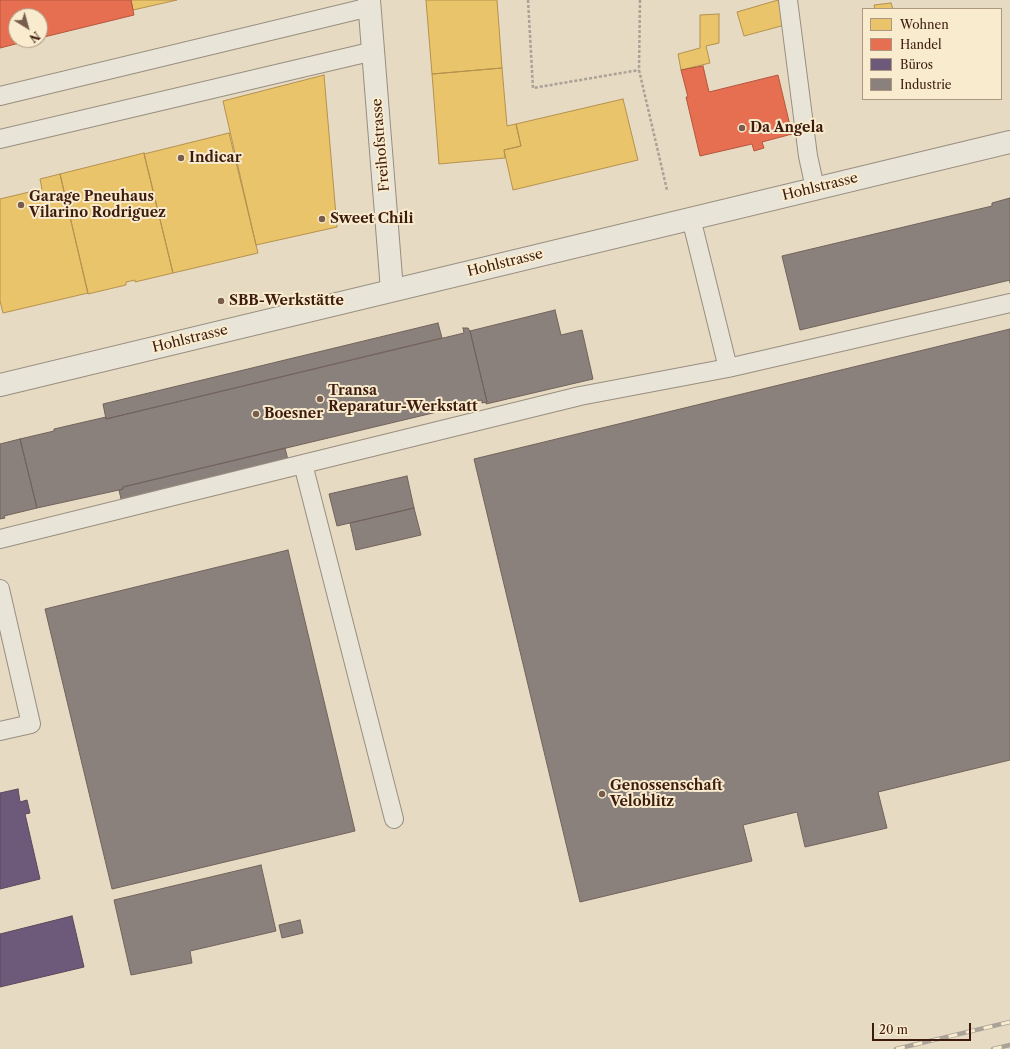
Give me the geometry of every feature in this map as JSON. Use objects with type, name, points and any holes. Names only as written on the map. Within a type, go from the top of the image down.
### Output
[{"type":"street","name":"Freihofstrasse","points":[[370,3],[392,290]]},
{"type":"street","name":"Hohlstrasse","points":[[0,385],[1010,142]]},
{"type":"lane","points":[[788,0],[808,156],[815,188]]},
{"type":"lane","points":[[0,96],[370,3]]},
{"type":"lane","points":[[0,139],[374,51]]},
{"type":"lane","points":[[691,218],[728,368]]},
{"type":"lane","points":[[0,539],[580,396],[728,368],[1010,303]]},
{"type":"lane","points":[[303,464],[394,819]]},
{"type":"lane","points":[[0,590],[31,724],[0,732]]},
{"type":"path","points":[[528,0],[533,88],[639,70]]},
{"type":"path","points":[[640,0],[639,70],[668,190]]},
{"type":"building: Wohnen","points":[[131,0],[177,0],[133,10]]},
{"type":"building: Wohnen","points":[[426,0],[497,0],[502,68],[432,74]]},
{"type":"building: Wohnen","points":[[778,0],[785,25],[744,36],[737,12]]},
{"type":"building: Wohnen","points":[[891,3],[893,8],[875,8],[874,5]]},
{"type":"building: Wohnen","points":[[719,14],[719,43],[706,46],[710,63],[681,70],[678,54],[700,48],[700,15]]},
{"type":"building: Wohnen","points":[[502,68],[507,126],[516,124],[521,146],[504,150],[505,158],[439,164],[432,74]]},
{"type":"building: Wohnen","points":[[324,75],[337,227],[256,245],[223,101]]},
{"type":"building: Wohnen","points":[[623,99],[638,160],[513,190],[504,150],[521,146],[516,124]]},
{"type":"building: Wohnen","points":[[229,133],[258,253],[173,273],[144,154]]},
{"type":"building: Wohnen","points":[[144,153],[173,273],[135,282],[135,280],[126,282],[126,285],[88,294],[60,174]]},
{"type":"building: Wohnen","points":[[60,174],[88,293],[3,313],[0,301],[0,199],[42,189],[40,179]]},
{"type":"building: Handel","points":[[0,0],[131,0],[134,15],[48,36],[48,8],[8,8],[8,46],[0,48]]},
{"type":"building: Handel","points":[[703,66],[709,92],[778,75],[792,134],[762,142],[764,148],[754,151],[752,144],[700,156],[681,70]]},
{"type":"building: Büros","points":[[18,789],[20,802],[27,800],[30,813],[25,814],[40,879],[0,889],[0,793]]},
{"type":"building: Büros","points":[[72,916],[84,967],[0,987],[0,934]]},
{"type":"building: Industrie","points":[[1010,198],[1010,280],[800,330],[782,256],[992,206],[992,203]]},
{"type":"building: Industrie","points":[[555,310],[561,335],[582,330],[593,379],[486,404],[487,402],[470,331]]},
{"type":"building: Industrie","points":[[438,323],[442,338],[106,419],[103,404]]},
{"type":"building: Industrie","points":[[463,328],[468,328],[470,331],[487,402],[482,403],[482,400],[464,404],[465,407],[459,409],[458,407],[123,487],[123,489],[119,490],[37,508],[20,439],[54,431],[54,429],[106,417],[106,419],[464,333]]},
{"type":"building: Industrie","points":[[1010,329],[1010,760],[878,792],[887,828],[805,847],[797,812],[743,825],[752,861],[580,902],[474,459]]},
{"type":"building: Industrie","points":[[20,439],[37,508],[4,516],[5,518],[0,519],[0,444]]},
{"type":"building: Industrie","points":[[285,448],[292,476],[125,516],[119,490],[123,489],[123,487]]},
{"type":"building: Industrie","points":[[407,476],[414,508],[337,526],[329,494]]},
{"type":"building: Industrie","points":[[414,508],[421,535],[356,550],[350,523]]},
{"type":"building: Industrie","points":[[288,550],[355,831],[112,889],[45,609]]},
{"type":"building: Industrie","points":[[261,865],[276,931],[190,951],[192,963],[131,975],[114,900]]},
{"type":"building: Industrie","points":[[300,920],[303,933],[282,938],[279,925]]},
{"type":"railway","points":[[896,1049],[1010,1022]]},
{"type":"railway","points":[[993,1049],[1010,1045]]},
{"type":"place","name":"Da Angela","points":[[742,128]]},
{"type":"place","name":"Indicar","points":[[181,158]]},
{"type":"place","name":"Garage Pneuhaus Vilarino Rodriguez","points":[[21,205]]},
{"type":"place","name":"Sweet Chili","points":[[322,219]]},
{"type":"place","name":"SBB-Werkstätte","points":[[221,301]]},
{"type":"place","name":"Transa Reparatur-Werkstatt","points":[[320,399]]},
{"type":"place","name":"Boesner","points":[[256,414]]},
{"type":"place","name":"Genossenschaft Veloblitz","points":[[602,794]]}]
